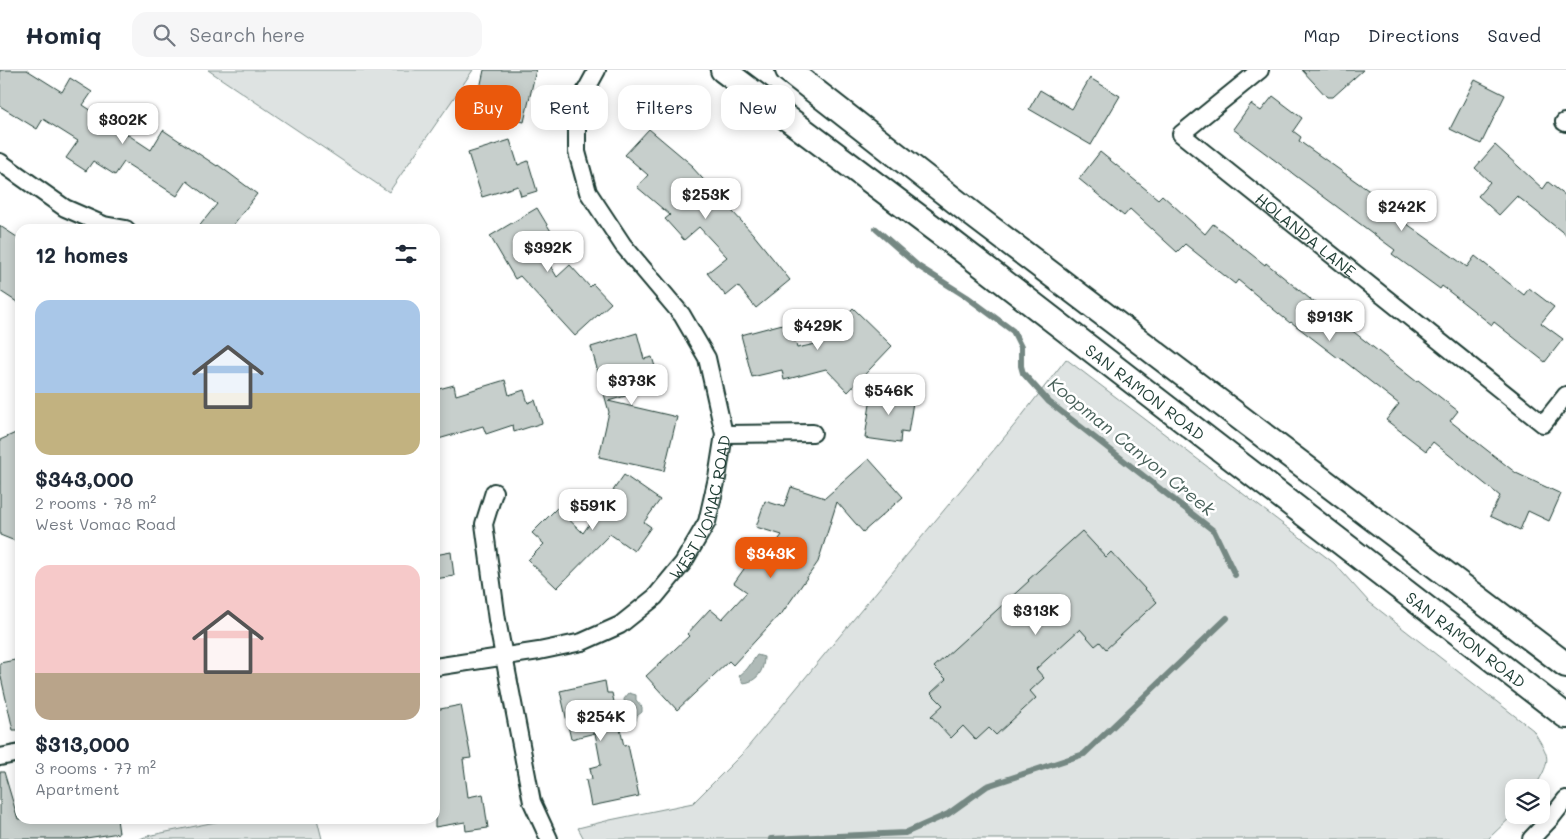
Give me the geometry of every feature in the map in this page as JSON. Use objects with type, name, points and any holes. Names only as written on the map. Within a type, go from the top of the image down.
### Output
[{"type":"main road","name":"SAN RAMON ROAD","points":[[722,70],[952,242],[1566,716]]},
{"type":"main road","points":[[788,70],[972,214],[1566,665]]},
{"type":"street","name":"WEST VOMAC ROAD","points":[[440,666],[504,657],[582,642],[620,624],[655,597],[683,563],[707,522],[724,434],[707,358],[682,316],[623,245],[588,192],[577,152],[577,122],[585,92],[597,70]]},
{"type":"street","name":"HOLANDA LANE","points":[[1260,70],[1181,134],[1543,424],[1566,394]]},
{"type":"street","points":[[0,162],[65,208],[102,224]]},
{"type":"street","points":[[724,434],[813,433]]},
{"type":"street","points":[[494,492],[484,524],[498,620],[532,802],[549,839]]},
{"type":"street","points":[[0,757],[15,754]]},
{"type":"street","points":[[1531,839],[1566,799]]},
{"type":"shaded area","points":[[208,70],[473,70],[463,85],[455,85],[455,96],[389,192]]},
{"type":"shaded area","points":[[1066,359],[1334,563],[1369,602],[1533,730],[1547,758],[1539,779],[1505,779],[1505,823],[1488,839],[584,839],[578,828],[693,803],[742,754],[1017,422]]},
{"type":"shaded area","points":[[757,655],[764,657],[763,667],[759,675],[743,683],[739,676],[747,669]]},
{"type":"shaded area","points":[[629,693],[636,695],[636,700],[642,707],[642,712],[637,716],[636,721],[630,725],[625,723],[624,717],[624,699]]},
{"type":"shaded area","points":[[206,824],[318,824],[322,839],[140,839]]},
{"type":"building","points":[[0,70],[27,70],[62,92],[70,78],[92,92],[83,105],[151,150],[163,130],[218,165],[257,194],[234,224],[201,224],[217,204],[187,181],[177,196],[124,162],[115,175],[93,161],[86,171],[66,158],[78,141],[43,119],[37,129],[0,106]]},
{"type":"building","points":[[484,70],[536,70],[524,122],[521,121],[521,85],[481,85]]},
{"type":"building","points":[[1302,70],[1363,70],[1333,97],[1327,97]]},
{"type":"building","points":[[1090,78],[1120,96],[1091,145],[1029,109],[1040,90],[1072,109]]},
{"type":"building","points":[[1475,80],[1505,95],[1481,144],[1450,129]]},
{"type":"building","points":[[1273,96],[1302,118],[1293,131],[1301,137],[1299,141],[1406,217],[1403,221],[1467,267],[1475,256],[1524,295],[1529,288],[1554,307],[1541,323],[1563,339],[1545,362],[1494,322],[1492,325],[1442,286],[1440,289],[1392,254],[1395,250],[1233,129],[1251,104],[1261,111]]},
{"type":"building","points":[[650,130],[693,166],[753,234],[790,280],[756,308],[738,286],[726,296],[707,273],[727,257],[699,227],[684,240],[665,219],[670,215],[637,187],[648,175],[625,155]]},
{"type":"building","points":[[510,140],[518,165],[528,161],[537,191],[521,196],[518,186],[482,197],[468,153]]},
{"type":"building","points":[[1495,145],[1543,189],[1548,182],[1566,196],[1566,235],[1517,196],[1499,215],[1478,196],[1490,182],[1475,168]]},
{"type":"building","points":[[1100,152],[1158,199],[1162,195],[1205,234],[1213,224],[1265,265],[1266,263],[1417,382],[1418,380],[1458,411],[1450,421],[1516,473],[1561,494],[1549,521],[1528,511],[1520,530],[1490,516],[1500,496],[1433,442],[1426,451],[1386,420],[1399,404],[1339,357],[1290,323],[1238,280],[1235,284],[1185,244],[1177,252],[1130,209],[1124,216],[1079,179]]},
{"type":"building","points":[[537,208],[552,233],[536,242],[557,277],[570,265],[590,287],[593,284],[611,303],[575,336],[520,276],[515,279],[490,236]]},
{"type":"building","points":[[0,226],[15,236],[15,301],[0,291]]},
{"type":"building","points":[[853,308],[892,346],[848,392],[826,369],[784,380],[782,370],[752,377],[741,335],[790,322],[797,348],[820,343]]},
{"type":"building","points":[[637,333],[644,359],[652,357],[661,386],[608,401],[677,417],[664,471],[599,457],[609,412],[591,347]]},
{"type":"building","points":[[505,380],[509,395],[524,390],[528,403],[535,400],[542,423],[514,432],[513,425],[486,434],[483,426],[440,439],[440,389],[454,385],[456,395]]},
{"type":"building","points":[[872,390],[914,396],[908,433],[901,432],[900,443],[865,438]]},
{"type":"building","points":[[15,433],[15,541],[0,535],[0,440]]},
{"type":"building","points":[[869,459],[903,497],[863,532],[837,502],[818,562],[780,616],[733,665],[729,661],[677,710],[646,676],[689,636],[687,634],[710,609],[722,619],[747,592],[734,583],[751,559],[760,565],[782,535],[756,527],[765,501],[784,507],[791,487],[825,498]]},
{"type":"building","points":[[624,475],[660,500],[644,522],[651,527],[634,551],[610,534],[557,588],[528,560],[544,544],[532,533],[557,508],[583,533]]},
{"type":"building","points":[[1082,531],[1106,557],[1111,552],[1157,602],[1106,649],[1100,642],[1095,646],[1080,629],[1036,669],[1044,678],[1030,691],[1036,698],[996,735],[989,728],[976,740],[963,726],[951,738],[931,716],[943,705],[931,693],[946,679],[934,667]]},
{"type":"building","points":[[451,552],[454,576],[440,578],[440,554]]},
{"type":"building","points":[[15,660],[15,730],[13,730],[0,673],[0,663]]},
{"type":"building","points":[[605,681],[607,693],[612,693],[624,746],[628,745],[639,796],[591,806],[586,780],[592,779],[590,768],[601,765],[595,733],[571,739],[560,691]]},
{"type":"building","points":[[461,705],[471,758],[463,759],[468,797],[483,794],[488,828],[466,831],[465,822],[435,827],[435,824],[440,824],[440,709]]},
{"type":"building","points":[[0,772],[4,772],[15,809],[15,824],[118,824],[119,833],[80,839],[0,839]]},
{"type":"waterway","name":"Koopman Canyon Creek","points":[[876,229],[918,266],[967,297],[1013,331],[1021,347],[1023,373],[1049,402],[1214,531],[1235,575]]},
{"type":"waterway","name":"Koopman Canyon Creek","points":[[771,839],[905,833],[948,814],[987,786],[1084,754],[1227,618]]}]
